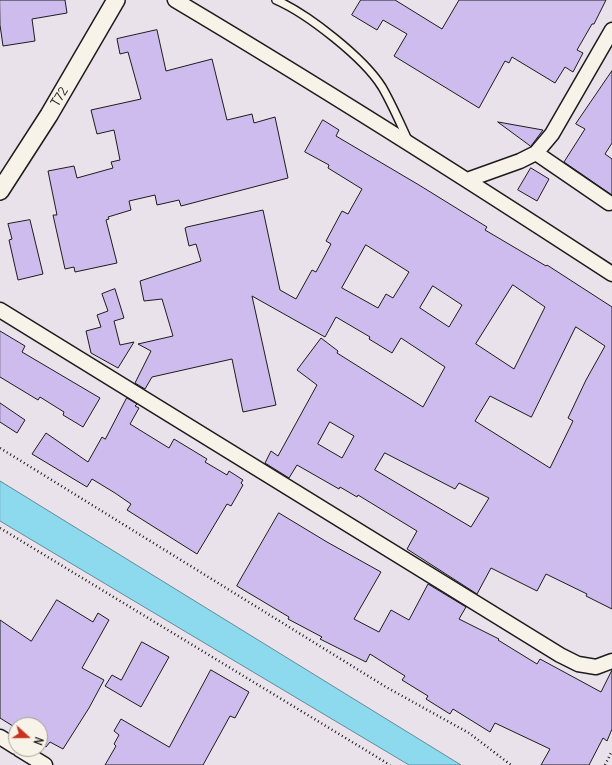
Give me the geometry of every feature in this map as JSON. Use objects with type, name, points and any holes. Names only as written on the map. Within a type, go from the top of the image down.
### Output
[{"type":"street","name":"T72","points":[[0,191],[57,102],[116,0]]},
{"type":"street","points":[[175,0],[291,68],[409,142],[612,274]]},
{"type":"street","points":[[467,180],[520,161],[536,152],[552,134],[612,30]]},
{"type":"street","points":[[536,152],[608,203]]},
{"type":"street","points":[[0,310],[560,655],[578,664],[596,667],[612,661]]},
{"type":"street","points":[[32,757],[45,765]]},
{"type":"lane","points":[[276,0],[311,20],[362,63],[382,87],[409,142]]},
{"type":"path","points":[[0,448],[386,687],[469,733],[511,765]]},
{"type":"path","points":[[0,528],[390,765]]},
{"type":"path","points":[[604,765],[612,751]]},
{"type":"water","points":[[0,481],[461,765],[409,765],[0,521]]},
{"type":"building","points":[[0,0],[65,0],[67,13],[32,19],[35,41],[3,46],[0,25]]},
{"type":"building","points":[[361,0],[395,0],[442,29],[459,0],[606,0],[594,24],[592,24],[577,50],[583,53],[573,72],[565,67],[555,83],[512,57],[509,63],[505,61],[479,108],[394,56],[407,34],[383,20],[377,30],[352,15]]},
{"type":"building","points":[[157,30],[166,71],[212,59],[227,120],[252,114],[254,123],[275,117],[288,178],[181,206],[179,200],[157,205],[155,195],[129,201],[131,210],[108,217],[109,219],[106,220],[117,263],[75,272],[74,267],[65,269],[53,215],[57,215],[48,171],[74,166],[77,178],[113,168],[111,162],[120,160],[114,130],[97,134],[91,110],[141,99],[128,52],[120,54],[117,39]]},
{"type":"building","points":[[612,71],[612,143],[605,154],[612,159],[612,195],[564,162],[585,129],[576,124]]},
{"type":"building","points":[[323,120],[339,130],[336,136],[487,227],[485,230],[546,266],[547,265],[612,307],[612,609],[586,596],[587,594],[546,574],[537,591],[491,568],[477,594],[407,549],[417,531],[358,495],[357,497],[340,487],[339,489],[297,465],[289,478],[265,463],[271,451],[278,456],[317,385],[297,370],[321,338],[338,351],[337,353],[423,407],[445,367],[401,338],[392,353],[369,339],[370,337],[336,317],[325,337],[252,296],[276,405],[243,412],[232,359],[152,377],[145,389],[135,383],[151,351],[138,344],[173,336],[162,299],[144,301],[140,281],[201,261],[196,244],[189,246],[185,228],[263,210],[280,290],[296,299],[312,270],[316,272],[331,244],[326,241],[342,211],[348,214],[362,189],[328,168],[329,165],[305,152]],"holes":[[[366,245],[409,272],[393,298],[386,294],[378,308],[342,288]],[[513,285],[545,307],[514,369],[476,344]],[[433,286],[462,305],[449,327],[420,308]],[[576,327],[605,346],[586,380],[568,418],[573,421],[550,468],[475,421],[490,396],[531,417]],[[330,422],[354,436],[342,458],[318,444]],[[385,453],[455,489],[459,483],[489,498],[471,527],[375,470]]]},
{"type":"building","points":[[498,122],[543,130],[531,146]]},
{"type":"building","points":[[531,168],[549,179],[537,201],[518,190]]},
{"type":"building","points":[[30,220],[43,274],[18,280],[9,240],[12,239],[8,224]]},
{"type":"building","points":[[115,289],[124,318],[114,321],[120,345],[134,342],[118,368],[91,353],[86,331],[101,327],[97,315],[108,311],[102,294]]},
{"type":"building","points":[[0,331],[25,346],[22,352],[100,398],[83,427],[63,415],[64,412],[40,397],[38,400],[0,377]]},
{"type":"building","points":[[127,398],[137,404],[135,406],[139,408],[130,424],[169,448],[174,439],[207,459],[205,462],[227,475],[229,471],[243,480],[241,483],[243,485],[231,506],[227,504],[197,554],[127,510],[131,504],[92,479],[87,487],[32,454],[46,433],[88,462],[102,437],[105,439]]},
{"type":"building","points":[[0,403],[25,420],[17,433],[0,422]]},
{"type":"building","points":[[279,513],[381,572],[354,619],[379,632],[391,610],[409,620],[428,584],[466,607],[459,619],[499,639],[498,640],[537,664],[540,659],[601,692],[612,670],[612,729],[607,741],[603,738],[589,765],[541,765],[550,749],[495,723],[490,732],[453,709],[450,714],[426,699],[428,696],[402,680],[405,676],[370,654],[366,662],[320,639],[322,637],[288,619],[289,617],[237,586]]},
{"type":"building","points":[[57,600],[93,622],[98,613],[109,620],[82,668],[104,680],[89,708],[63,749],[50,742],[48,744],[48,717],[8,717],[8,723],[0,718],[0,620],[31,641]]},
{"type":"building","points":[[142,642],[169,657],[141,707],[105,686],[112,675],[121,680]]},
{"type":"building","points":[[211,670],[249,692],[235,718],[230,716],[203,765],[105,765],[116,746],[114,744],[119,735],[114,731],[121,719],[169,747]]}]
